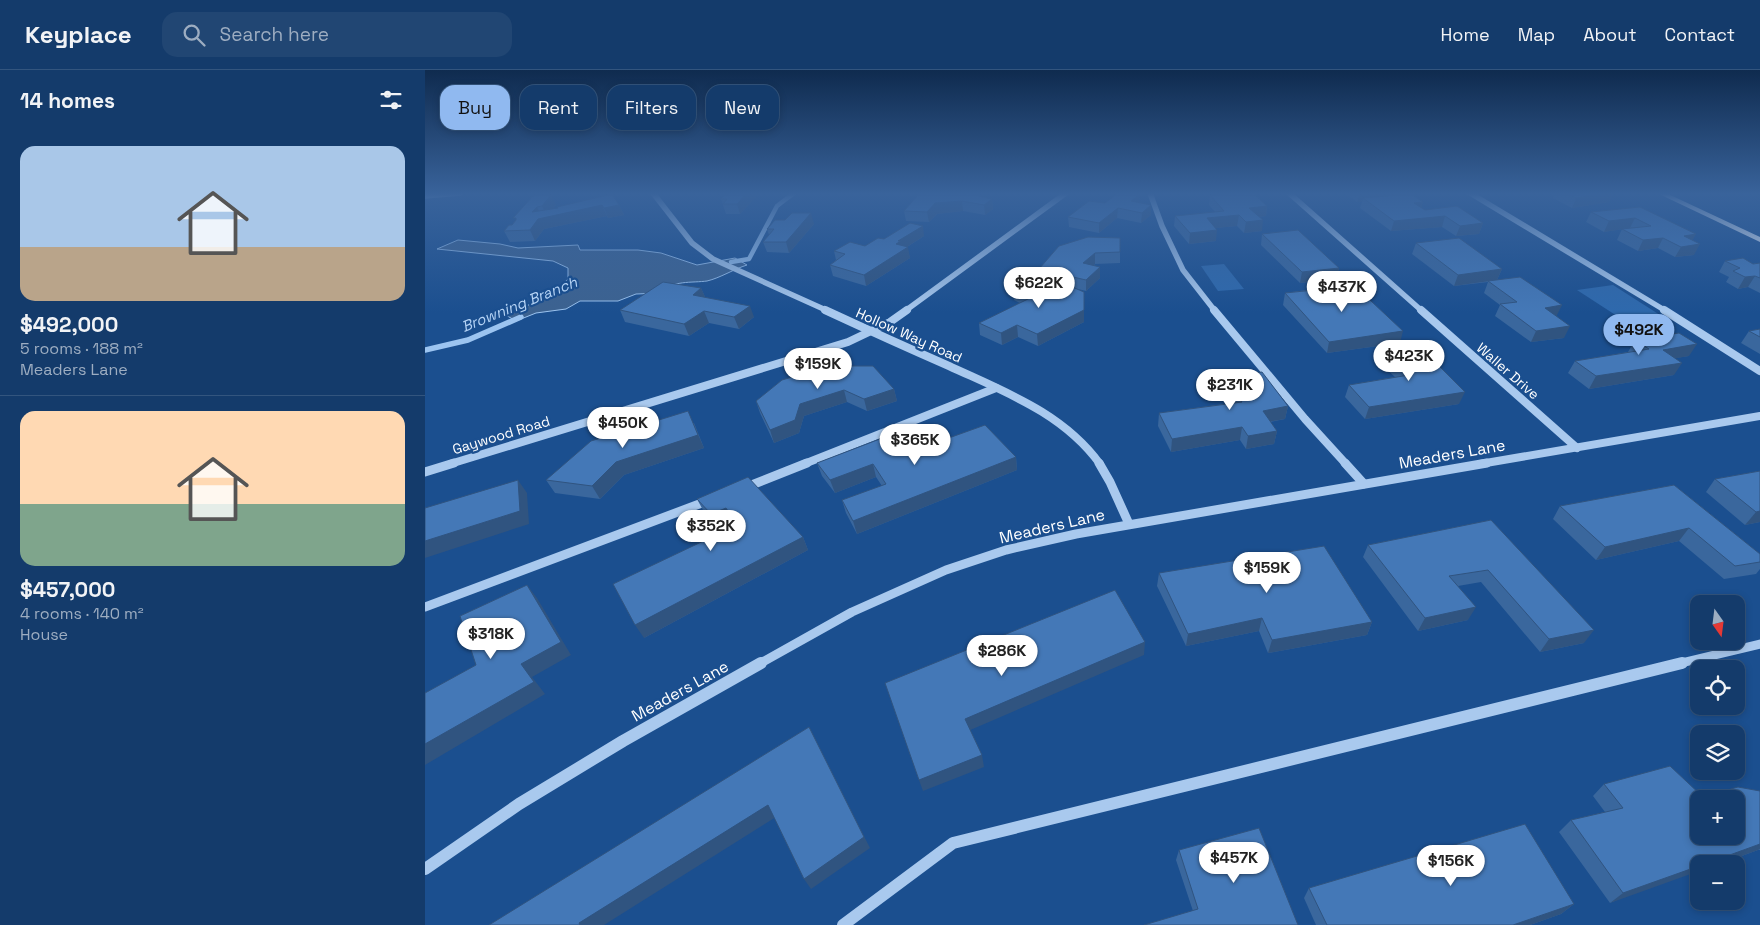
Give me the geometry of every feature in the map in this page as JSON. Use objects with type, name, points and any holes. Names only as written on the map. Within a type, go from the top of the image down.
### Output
[{"type":"main road","points":[[1745,233],[1760,240]]},
{"type":"street","name":"Hollow Way Road","points":[[684,233],[692,243],[713,259],[1045,412],[1064,425],[1087,446],[1111,483],[1129,524]]},
{"type":"street","name":"Gaywood Road","points":[[425,472],[848,342],[872,332],[920,301],[1012,233]]},
{"type":"street","points":[[1166,233],[1183,270],[1197,290],[1305,419],[1363,484]]},
{"type":"street","name":"Waller Drive","points":[[1334,233],[1577,448]]},
{"type":"street","points":[[1536,233],[1663,309],[1760,371]]},
{"type":"street","points":[[734,492],[996,388]]},
{"type":"street","name":"Meaders Lane","points":[[425,869],[519,804],[623,741],[852,612],[946,570],[1006,550],[1076,534],[1760,416]]},
{"type":"street","points":[[425,607],[716,498]]},
{"type":"street","points":[[843,925],[953,843],[1760,644]]},
{"type":"shaded area","points":[[458,240],[500,244],[518,248],[578,245],[580,250],[638,250],[661,253],[697,265],[735,258],[747,265],[707,281],[676,284],[670,286],[662,293],[636,294],[618,301],[580,301],[566,309],[536,313],[516,321],[504,314],[530,304],[561,286],[568,279],[568,268],[553,261],[437,249]]},
{"type":"shaded area","points":[[1224,264],[1244,289],[1218,291],[1201,266]]},
{"type":"shaded area","points":[[1613,285],[1674,324],[1637,329],[1577,290]]},
{"type":"building","points":[[771,233],[794,233],[786,242],[763,242]]},
{"type":"building","points":[[894,233],[912,233],[896,244],[908,247],[864,275],[830,265],[845,254],[834,251],[850,242],[865,246],[878,238],[884,239]]},
{"type":"building","points":[[1301,233],[1339,268],[1302,272],[1262,234]]},
{"type":"building","points":[[1629,233],[1694,233],[1696,234],[1684,236],[1700,244],[1681,247],[1663,238],[1643,240]]},
{"type":"building","points":[[1088,237],[1120,238],[1120,252],[1095,253],[1083,263],[1100,267],[1086,280],[1039,269],[1059,246]]},
{"type":"building","points":[[1459,238],[1502,269],[1458,275],[1416,243]]},
{"type":"building","points":[[1743,258],[1753,264],[1760,263],[1760,278],[1755,276],[1745,277],[1733,271],[1740,268],[1725,261]]},
{"type":"building","points":[[1520,277],[1562,305],[1545,308],[1570,326],[1536,331],[1500,304],[1517,302],[1488,281]]},
{"type":"building","points":[[1030,281],[1049,290],[1065,284],[1084,292],[1084,310],[1037,334],[1017,325],[1001,333],[979,323],[1030,298],[1013,288]]},
{"type":"building","points":[[663,282],[701,288],[693,295],[750,306],[734,317],[704,311],[684,324],[620,310]]},
{"type":"building","points":[[1332,283],[1338,289],[1356,287],[1403,331],[1329,342],[1285,293],[1314,290],[1308,285]]},
{"type":"building","points":[[1760,329],[1760,337],[1749,331]]},
{"type":"building","points":[[1679,333],[1697,344],[1663,350],[1682,363],[1596,376],[1575,361],[1649,349],[1635,340]]},
{"type":"building","points":[[1423,350],[1465,392],[1369,407],[1349,385],[1409,375],[1388,355]]},
{"type":"building","points":[[829,366],[873,366],[894,389],[864,399],[844,390],[800,404],[795,420],[770,430],[756,401],[782,380]]},
{"type":"building","points":[[1262,372],[1288,406],[1263,411],[1277,431],[1248,436],[1242,427],[1172,439],[1159,413],[1242,402],[1225,378]]},
{"type":"building","points":[[688,411],[698,435],[616,462],[592,486],[546,480],[591,441]]},
{"type":"building","points":[[985,425],[1016,457],[853,521],[842,500],[886,484],[873,464],[830,480],[817,463],[906,429],[913,439],[923,436],[932,444]]},
{"type":"building","points":[[1760,471],[1760,511],[1756,512],[1715,479]]},
{"type":"building","points":[[748,477],[803,537],[635,625],[613,584],[737,525],[726,508],[711,514],[697,499]]},
{"type":"building","points":[[518,480],[520,511],[425,541],[425,508]]},
{"type":"building","points":[[1674,485],[1760,554],[1760,562],[1735,566],[1689,528],[1605,547],[1560,506]]},
{"type":"building","points":[[1491,520],[1594,630],[1549,639],[1488,570],[1449,576],[1476,607],[1425,618],[1368,545]]},
{"type":"building","points":[[1324,546],[1372,622],[1272,640],[1262,618],[1188,634],[1159,573]]},
{"type":"building","points":[[527,585],[561,642],[521,664],[534,682],[425,744],[425,693],[476,665],[460,616]]},
{"type":"building","points":[[1115,590],[1145,642],[965,719],[982,755],[919,780],[885,683]]},
{"type":"building","points":[[809,727],[864,837],[804,879],[768,805],[579,923],[580,925],[489,925]]},
{"type":"building","points":[[1670,766],[1696,790],[1690,790],[1690,845],[1745,845],[1745,790],[1728,790],[1738,787],[1760,791],[1760,844],[1730,855],[1690,855],[1690,869],[1623,893],[1571,820],[1623,808],[1604,784]]},
{"type":"building","points":[[1525,824],[1574,904],[1513,925],[1327,925],[1309,888]]},
{"type":"building","points":[[1259,828],[1298,925],[1144,925],[1198,909],[1179,850]]},
{"type":"waterway","name":"Browning Branch","points":[[731,262],[749,259],[763,233]]},
{"type":"waterway","name":"Browning Branch","points":[[425,350],[468,340],[521,317]]}]
